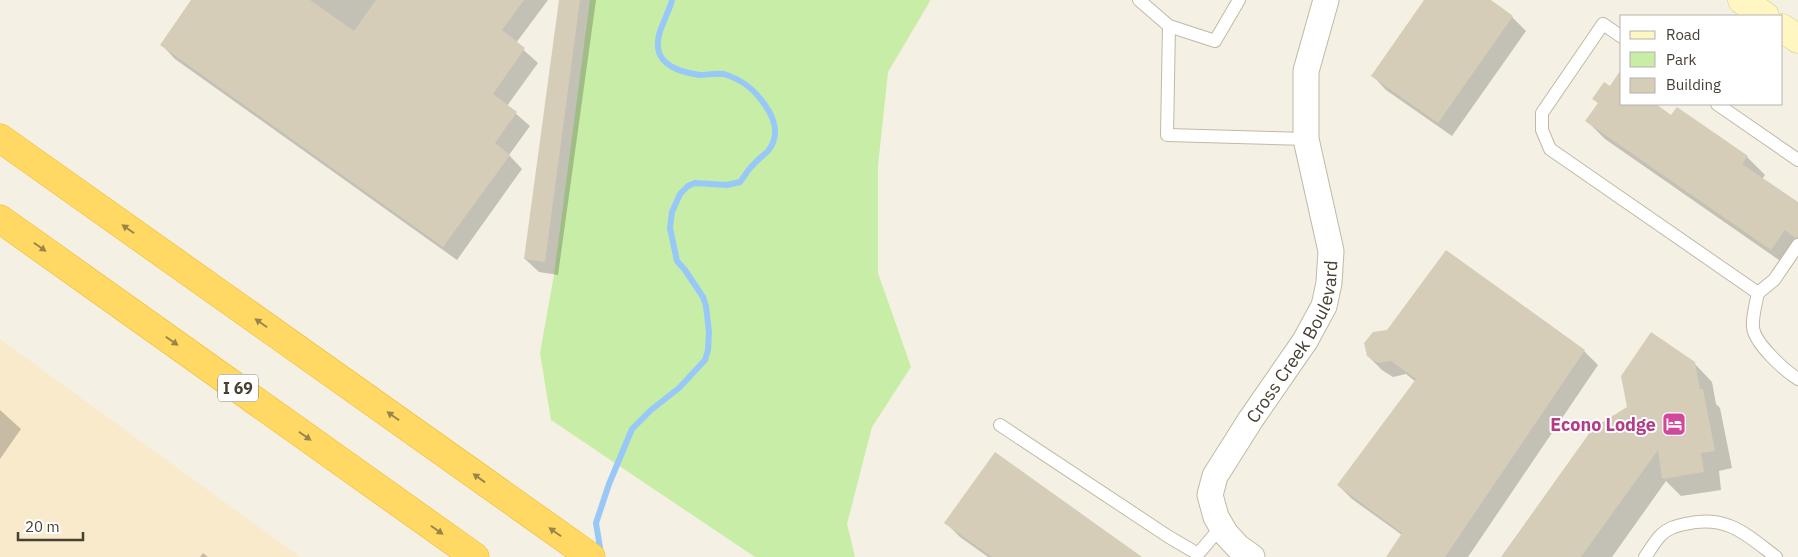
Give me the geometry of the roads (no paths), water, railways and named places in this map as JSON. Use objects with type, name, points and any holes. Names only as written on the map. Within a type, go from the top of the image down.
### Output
[{"type":"highway","points":[[0,138],[590,557]]},
{"type":"highway","name":"I 69","points":[[0,219],[475,557]]},
{"type":"main road","points":[[1742,0],[1764,15]]},
{"type":"main road","points":[[1783,29],[1798,39]]},
{"type":"street","name":"Cross Creek Boulevard","points":[[1245,552],[1226,534],[1216,517],[1210,496],[1215,476],[1250,419],[1305,341],[1324,306],[1329,283],[1331,251],[1306,139],[1306,71],[1326,0]]},
{"type":"lane","points":[[1139,0],[1168,26],[1215,41],[1239,0]]},
{"type":"lane","points":[[1620,36],[1603,24],[1542,113],[1542,130],[1550,149],[1758,293]]},
{"type":"lane","points":[[1168,26],[1167,135],[1306,139]]},
{"type":"lane","points":[[1718,105],[1798,160]]},
{"type":"lane","points":[[1797,376],[1764,349],[1752,328],[1758,293],[1774,280],[1798,245]]},
{"type":"lane","points":[[1000,425],[1198,556],[1221,527]]},
{"type":"lane","points":[[1645,557],[1660,536],[1673,527],[1695,522],[1718,521],[1744,533],[1776,557]]},
{"type":"waterway","points":[[601,554],[596,523],[609,484],[632,429],[651,410],[679,388],[705,360],[708,350],[709,332],[706,306],[703,297],[677,261],[670,228],[672,212],[680,194],[688,186],[695,183],[727,185],[740,182],[752,166],[768,151],[775,134],[774,122],[768,110],[757,95],[744,83],[724,74],[700,75],[683,71],[672,67],[663,60],[658,48],[659,34],[672,0]]},
{"type":"place","name":"Econo Lodge","points":[[1674,424]]}]
